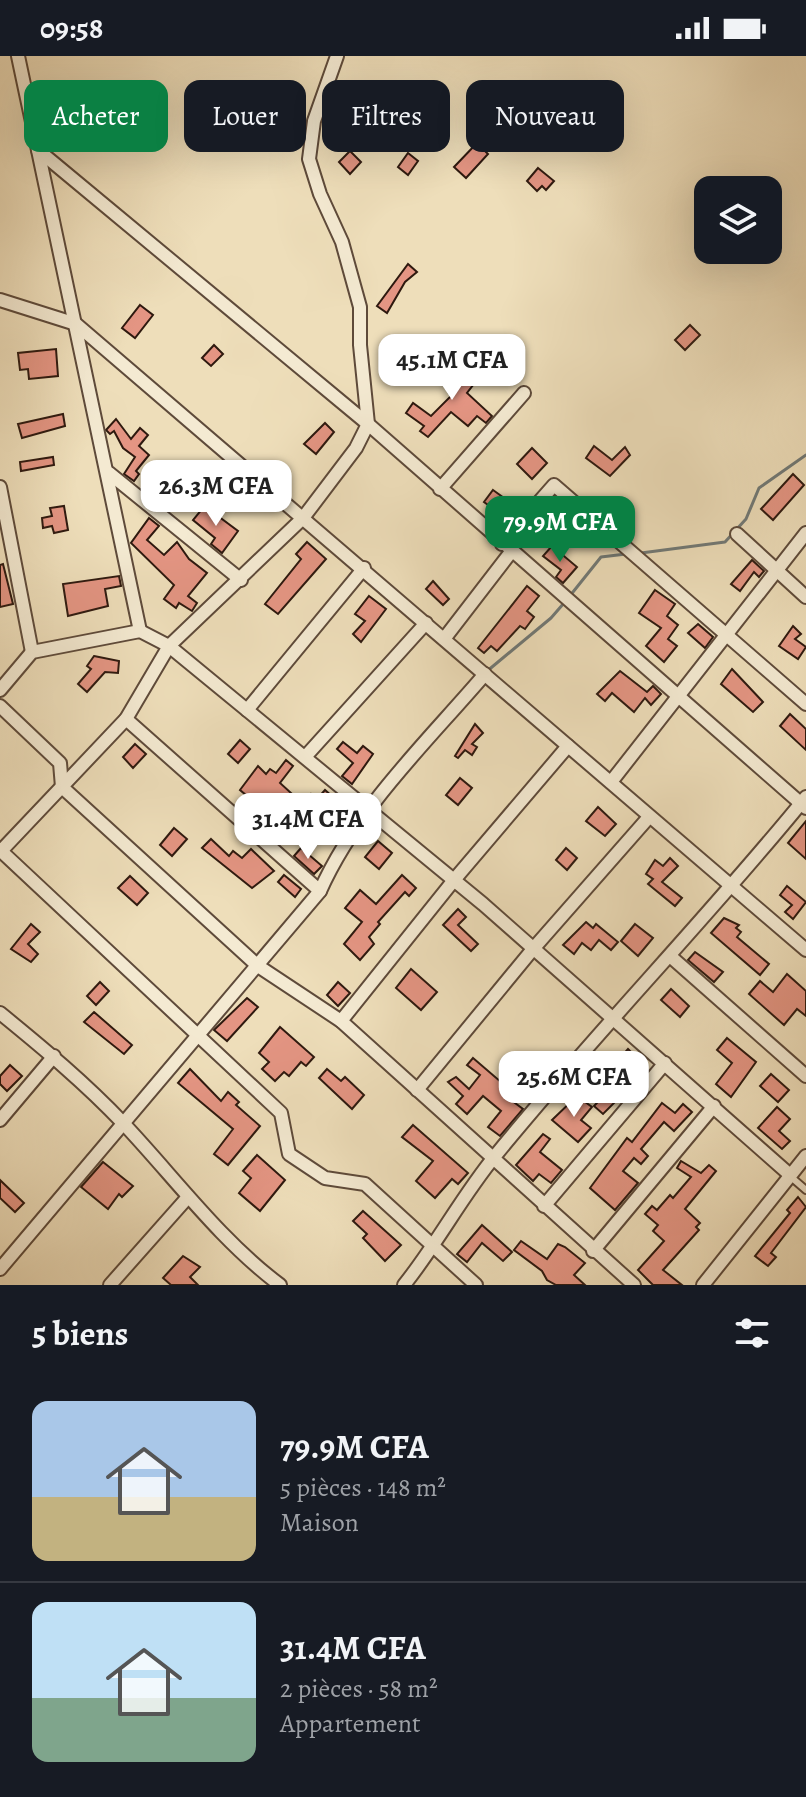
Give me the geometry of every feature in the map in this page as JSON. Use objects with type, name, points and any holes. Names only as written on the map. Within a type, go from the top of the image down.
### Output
[{"type":"street","points":[[18,56],[24,84]]},
{"type":"street","points":[[337,56],[314,121],[309,159],[320,194],[342,242],[360,307],[360,345],[368,424],[356,448],[303,518],[169,646],[126,719],[0,852],[281,1113],[289,1154],[325,1178],[365,1184],[476,1285]]},
{"type":"street","points":[[38,152],[109,473],[140,631]]},
{"type":"street","points":[[40,152],[368,424],[506,548],[804,803],[670,956],[611,1017],[492,1159],[435,1245],[404,1285]]},
{"type":"street","points":[[0,300],[76,324],[806,950]]},
{"type":"street","points":[[440,489],[524,393]]},
{"type":"street","points":[[109,473],[241,580]]},
{"type":"street","points":[[444,639],[506,548],[554,485],[806,704]]},
{"type":"street","points":[[0,487],[32,652]]},
{"type":"street","points":[[611,782],[806,533]]},
{"type":"street","points":[[737,534],[806,597]]},
{"type":"street","points":[[247,710],[364,568]]},
{"type":"street","points":[[305,757],[426,623]]},
{"type":"street","points":[[0,690],[32,652],[140,631],[169,646],[454,880],[789,1174]]},
{"type":"street","points":[[0,1269],[320,891],[339,849],[369,808],[485,674]]},
{"type":"street","points":[[0,706],[60,763],[62,787],[258,966],[341,1021],[634,1285]]},
{"type":"street","points":[[126,719],[320,891]]},
{"type":"street","points":[[341,1021],[454,880],[568,746]]},
{"type":"street","points":[[417,1090],[533,949],[649,817]]},
{"type":"street","points":[[670,956],[806,1076]]},
{"type":"street","points":[[0,1013],[54,1056],[122,1122],[188,1197],[280,1285]]},
{"type":"street","points":[[0,1120],[54,1056]]},
{"type":"street","points":[[544,1206],[665,1063]]},
{"type":"street","points":[[593,1251],[714,1106]]},
{"type":"street","points":[[703,1285],[806,1156]]},
{"type":"street","points":[[110,1285],[188,1197]]},
{"type":"street","points":[[252,1285],[264,1273]]},
{"type":"lane","points":[[789,1174],[806,1190]]},
{"type":"building","points":[[351,152],[361,162],[350,174],[339,162]]},
{"type":"building","points":[[468,152],[488,154],[466,178],[454,167]]},
{"type":"building","points":[[408,153],[418,161],[408,175],[398,167]]},
{"type":"building","points":[[538,168],[554,181],[546,190],[542,186],[537,191],[527,181]]},
{"type":"building","points":[[408,264],[417,272],[405,282],[387,313],[377,306]]},
{"type":"building","points":[[140,305],[153,315],[135,338],[122,328]]},
{"type":"building","points":[[690,325],[700,335],[685,350],[675,340]]},
{"type":"building","points":[[214,345],[223,354],[211,366],[202,358]]},
{"type":"building","points":[[56,349],[58,376],[29,379],[28,369],[20,370],[18,353]]},
{"type":"building","points":[[450,359],[477,380],[467,393],[492,416],[486,423],[477,416],[468,426],[451,412],[428,437],[420,431],[424,426],[406,413],[413,403],[431,416],[452,395],[449,393],[455,386],[437,375]]},
{"type":"building","points":[[63,414],[65,426],[22,438],[18,424]]},
{"type":"building","points":[[116,419],[131,439],[140,428],[148,435],[139,446],[149,455],[136,471],[139,474],[134,481],[124,474],[135,457],[123,448],[114,431],[110,434],[106,430]]},
{"type":"building","points":[[325,423],[334,432],[316,454],[304,444]]},
{"type":"building","points":[[594,446],[612,460],[625,447],[630,455],[610,476],[586,458]]},
{"type":"building","points":[[532,448],[547,463],[532,479],[517,464]]},
{"type":"building","points":[[53,457],[54,465],[21,471],[20,462]]},
{"type":"building","points":[[793,474],[804,485],[773,520],[761,509]]},
{"type":"building","points":[[493,490],[504,498],[495,510],[484,502]]},
{"type":"building","points":[[207,503],[217,511],[214,513],[238,531],[222,553],[211,544],[215,538],[193,520]]},
{"type":"building","points":[[64,506],[68,530],[54,533],[52,526],[43,528],[42,518],[52,516],[50,508]]},
{"type":"building","points":[[149,518],[159,526],[147,540],[164,555],[177,542],[189,559],[207,573],[188,596],[197,603],[192,611],[179,603],[176,608],[164,599],[174,585],[131,543]]},
{"type":"building","points":[[307,542],[326,559],[278,614],[265,604],[301,559],[296,554]]},
{"type":"building","points":[[552,546],[577,567],[563,583],[556,577],[561,570],[543,556]]},
{"type":"building","points":[[752,560],[764,571],[759,577],[754,572],[740,591],[731,584]]},
{"type":"building","points":[[3,564],[13,604],[0,607],[0,565]]},
{"type":"building","points":[[119,576],[121,586],[105,589],[108,606],[68,616],[63,584]]},
{"type":"building","points":[[433,581],[449,599],[443,605],[426,589]]},
{"type":"building","points":[[527,586],[539,596],[527,611],[534,617],[525,629],[520,626],[497,651],[491,646],[484,653],[478,648]]},
{"type":"building","points":[[655,590],[675,604],[667,616],[678,625],[668,639],[677,646],[664,662],[646,646],[661,628],[639,613]]},
{"type":"building","points":[[369,596],[386,609],[361,642],[353,634],[365,621],[355,614]]},
{"type":"building","points":[[698,624],[713,637],[705,648],[688,633]]},
{"type":"building","points":[[793,626],[801,634],[795,639],[806,647],[798,659],[779,646]]},
{"type":"building","points":[[94,656],[119,661],[118,673],[105,672],[87,692],[78,684],[91,669],[87,666]]},
{"type":"building","points":[[732,669],[763,702],[753,712],[721,684]]},
{"type":"building","points":[[620,671],[647,692],[653,686],[661,694],[651,705],[645,698],[634,712],[612,693],[605,701],[597,694]]},
{"type":"building","points":[[790,714],[806,729],[806,750],[780,726]]},
{"type":"building","points":[[475,724],[483,733],[472,744],[477,747],[472,755],[465,750],[458,758],[455,756]]},
{"type":"building","points":[[240,740],[250,749],[238,763],[228,754]]},
{"type":"building","points":[[343,742],[357,753],[363,746],[373,754],[352,784],[342,776],[353,763],[337,749]]},
{"type":"building","points":[[135,744],[146,754],[133,768],[123,757]]},
{"type":"building","points":[[286,760],[293,766],[280,783],[303,804],[311,794],[317,799],[325,790],[335,799],[305,839],[293,827],[289,831],[240,790],[258,766],[266,774],[270,769],[276,773]]},
{"type":"building","points":[[460,778],[472,788],[458,805],[446,795]]},
{"type":"building","points":[[598,807],[616,824],[605,836],[586,821]]},
{"type":"building","points":[[806,821],[806,859],[788,843]]},
{"type":"building","points":[[174,828],[187,839],[172,856],[160,845]]},
{"type":"building","points":[[211,839],[229,856],[233,851],[242,858],[251,849],[274,871],[252,888],[202,848]]},
{"type":"building","points":[[378,841],[392,853],[379,869],[365,857]]},
{"type":"building","points":[[301,848],[322,866],[314,874],[294,856]]},
{"type":"building","points":[[566,848],[577,858],[567,870],[556,860]]},
{"type":"building","points":[[670,858],[678,866],[662,882],[682,898],[675,906],[648,884],[653,879],[646,874],[655,860],[663,866]]},
{"type":"building","points":[[284,875],[301,889],[295,897],[278,882]]},
{"type":"building","points":[[402,875],[416,888],[409,896],[405,892],[378,922],[380,924],[369,937],[374,944],[360,960],[344,944],[362,922],[345,908],[360,890],[376,904]]},
{"type":"building","points":[[130,876],[148,893],[137,905],[118,888]]},
{"type":"building","points":[[787,886],[806,902],[793,919],[785,912],[792,905],[780,895]]},
{"type":"building","points":[[458,909],[466,917],[458,925],[478,944],[471,951],[443,925]]},
{"type":"building","points":[[724,918],[739,925],[736,928],[741,932],[737,937],[769,964],[760,975],[711,933]]},
{"type":"building","points":[[586,922],[593,928],[596,924],[618,942],[611,950],[599,940],[591,950],[582,943],[574,954],[563,945]]},
{"type":"building","points":[[31,924],[40,932],[28,944],[38,954],[31,962],[11,949]]},
{"type":"building","points":[[635,924],[653,938],[638,956],[621,941]]},
{"type":"building","points":[[695,952],[723,972],[714,982],[688,960]]},
{"type":"building","points":[[411,969],[437,992],[421,1010],[396,988]]},
{"type":"building","points":[[787,974],[806,991],[806,1016],[797,1009],[784,1025],[749,994],[760,981],[773,992]]},
{"type":"building","points":[[100,982],[109,991],[96,1005],[87,996]]},
{"type":"building","points":[[338,982],[350,993],[338,1006],[327,995]]},
{"type":"building","points":[[671,989],[689,1006],[680,1017],[661,1000]]},
{"type":"building","points":[[247,998],[258,1007],[227,1041],[214,1030]]},
{"type":"building","points":[[94,1012],[132,1045],[124,1054],[84,1022]]},
{"type":"building","points":[[280,1027],[314,1057],[306,1066],[301,1062],[289,1076],[284,1072],[275,1081],[262,1069],[269,1062],[259,1053]]},
{"type":"building","points":[[727,1038],[756,1062],[731,1097],[716,1084],[732,1063],[717,1050]]},
{"type":"building","points":[[628,1049],[635,1056],[623,1071],[635,1082],[603,1114],[594,1106],[617,1082],[607,1073]]},
{"type":"building","points":[[473,1058],[515,1094],[511,1100],[523,1109],[500,1136],[488,1127],[501,1111],[483,1096],[467,1114],[456,1104],[463,1096],[448,1082],[456,1077],[469,1089],[480,1075],[467,1065]]},
{"type":"building","points":[[10,1065],[22,1076],[7,1091],[0,1084],[0,1076]]},
{"type":"building","points":[[190,1069],[221,1101],[228,1092],[239,1102],[236,1105],[260,1126],[228,1165],[214,1154],[233,1129],[178,1083]]},
{"type":"building","points":[[327,1069],[341,1081],[345,1077],[364,1095],[352,1109],[319,1078]]},
{"type":"building","points":[[771,1074],[789,1090],[778,1102],[760,1086]]},
{"type":"building","points":[[577,1096],[592,1107],[581,1120],[591,1128],[578,1142],[552,1120]]},
{"type":"building","points":[[662,1103],[675,1113],[683,1104],[692,1112],[674,1131],[664,1122],[641,1149],[648,1156],[641,1164],[634,1158],[623,1171],[638,1183],[615,1210],[590,1188],[627,1138],[632,1142]]},
{"type":"building","points":[[777,1107],[790,1119],[779,1131],[790,1141],[782,1149],[758,1128]]},
{"type":"building","points":[[413,1125],[468,1173],[458,1184],[452,1179],[435,1198],[416,1181],[433,1161],[402,1137]]},
{"type":"building","points":[[543,1134],[550,1139],[540,1152],[562,1170],[551,1183],[539,1174],[533,1181],[516,1165]]},
{"type":"building","points":[[257,1155],[285,1180],[260,1211],[239,1193],[251,1178],[243,1171]]},
{"type":"building","points":[[681,1161],[701,1173],[709,1165],[716,1171],[685,1209],[700,1223],[696,1227],[699,1230],[663,1270],[682,1285],[653,1285],[638,1270],[664,1241],[653,1231],[658,1225],[645,1214],[652,1206],[657,1210],[670,1195],[673,1198],[691,1177],[677,1168]]},
{"type":"building","points":[[103,1162],[133,1186],[122,1197],[119,1194],[108,1209],[81,1187]]},
{"type":"building","points":[[0,1180],[24,1203],[15,1212],[0,1198]]},
{"type":"building","points":[[798,1197],[806,1207],[771,1253],[776,1257],[768,1266],[755,1256],[790,1213],[787,1210]]},
{"type":"building","points":[[363,1211],[401,1245],[385,1261],[363,1238],[367,1234],[353,1221]]},
{"type":"building","points":[[482,1225],[512,1252],[503,1261],[482,1243],[467,1262],[457,1254]]},
{"type":"building","points":[[521,1241],[547,1259],[558,1244],[565,1247],[585,1263],[574,1275],[585,1285],[556,1285],[547,1280],[542,1271],[514,1250]]},
{"type":"building","points":[[183,1256],[200,1267],[190,1277],[198,1285],[171,1285],[163,1278]]},
{"type":"waterway","points":[[641,553],[725,542],[746,519],[759,488],[806,455]]},
{"type":"waterway","points":[[569,597],[601,557],[626,554]]},
{"type":"waterway","points":[[486,672],[551,618],[564,603]]}]
